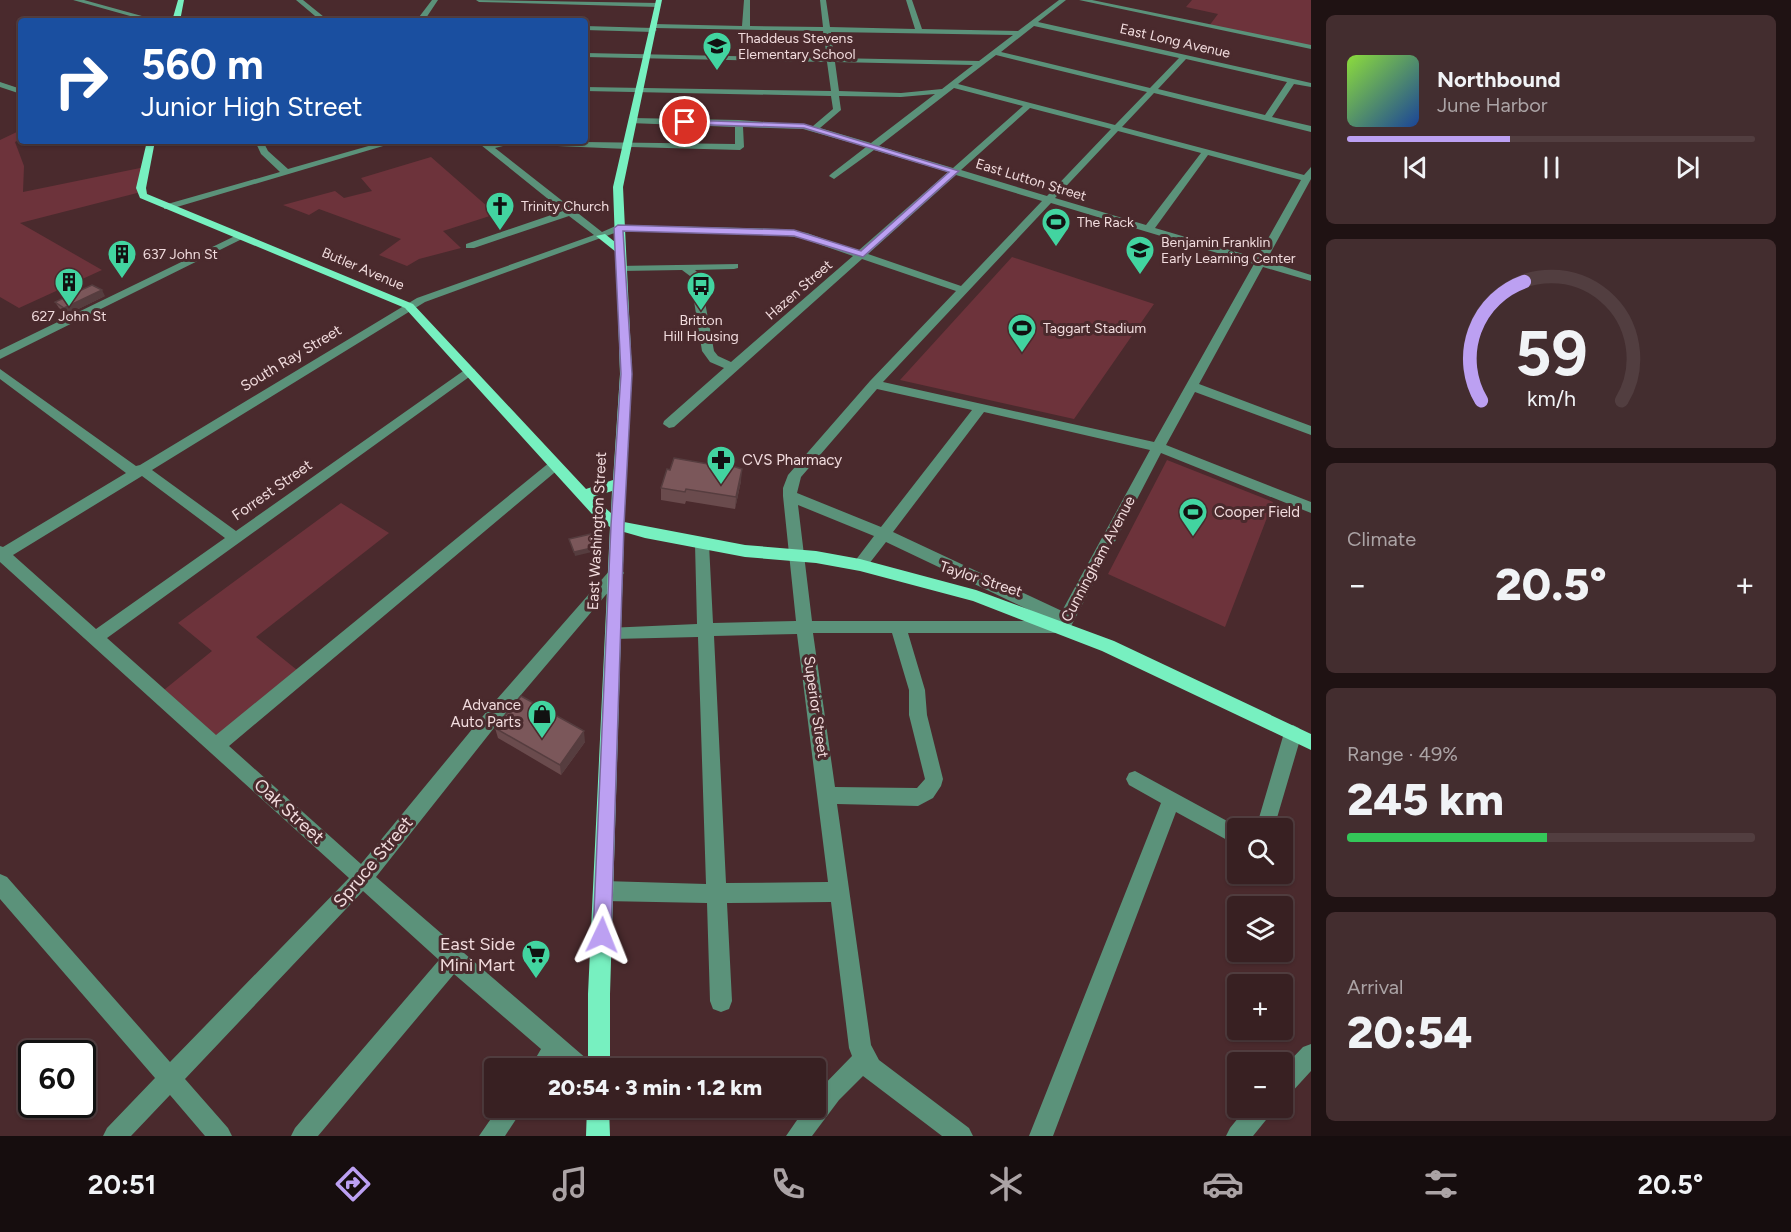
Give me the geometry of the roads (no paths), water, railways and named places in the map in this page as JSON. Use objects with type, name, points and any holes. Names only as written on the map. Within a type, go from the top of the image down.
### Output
[{"type":"main road","points":[[177,18],[181,0]]},
{"type":"main road","name":"East Washington Street","points":[[598,1058],[617,525],[626,374],[618,187],[659,2]]},
{"type":"main road","name":"Butler Avenue","points":[[149,144],[141,192],[148,199],[409,306],[597,510],[617,525]]},
{"type":"main road","points":[[601,236],[620,250]]},
{"type":"main road","points":[[584,495],[620,483]]},
{"type":"main road","name":"Taylor Street","points":[[617,525],[702,544],[860,565],[954,589],[1064,623],[1311,742]]},
{"type":"main road","points":[[598,1118],[598,1136]]},
{"type":"street","points":[[76,0],[144,18]]},
{"type":"street","points":[[299,0],[321,18]]},
{"type":"street","points":[[422,18],[435,0]]},
{"type":"street","points":[[479,0],[659,2]]},
{"type":"street","points":[[746,28],[747,0]]},
{"type":"street","points":[[814,129],[836,112],[823,0]]},
{"type":"street","points":[[909,0],[919,31]]},
{"type":"street","points":[[834,176],[1063,0]]},
{"type":"street","points":[[1082,0],[1109,2],[1311,47]]},
{"type":"street","points":[[128,18],[133,15]]},
{"type":"street","name":"East Long Avenue","points":[[1032,23],[1311,86]]},
{"type":"street","points":[[588,28],[746,28],[1019,33]]},
{"type":"street","points":[[993,52],[1311,129]]},
{"type":"street","points":[[588,55],[979,63]]},
{"type":"street","name":"Superior Street","points":[[865,1059],[860,1048],[839,892],[795,555],[790,488],[795,475],[874,384],[1184,57]]},
{"type":"street","points":[[1267,118],[1292,81]]},
{"type":"street","points":[[0,84],[18,91]]},
{"type":"street","points":[[588,89],[901,96],[948,88],[1029,105],[1308,181]]},
{"type":"street","name":"Hazen Street","points":[[669,424],[1029,105]]},
{"type":"street","name":"East Lutton Street","points":[[632,121],[796,125],[814,129],[1311,278]]},
{"type":"street","points":[[588,144],[740,147],[739,123]]},
{"type":"street","points":[[260,144],[264,152],[286,172]]},
{"type":"street","points":[[167,207],[385,144]]},
{"type":"street","points":[[484,144],[601,236]]},
{"type":"street","points":[[1149,230],[1206,152]]},
{"type":"street","name":"Cunningham Avenue","points":[[613,633],[707,629],[1064,623],[1191,386],[1308,181]]},
{"type":"street","points":[[470,246],[571,212]]},
{"type":"street","points":[[618,228],[794,233],[863,254],[963,290]]},
{"type":"street","name":"South Ray Street","points":[[1,554],[409,306],[618,228]]},
{"type":"street","points":[[0,356],[241,237]]},
{"type":"street","points":[[621,268],[734,266]]},
{"type":"street","points":[[686,268],[694,273],[708,351],[714,359],[733,368]]},
{"type":"street","name":"Forrest Street","points":[[95,638],[234,537],[470,372]]},
{"type":"street","points":[[0,373],[234,537]]},
{"type":"street","points":[[874,384],[1158,447],[1311,508]]},
{"type":"street","points":[[1191,386],[1311,431]]},
{"type":"street","points":[[860,565],[981,407]]},
{"type":"street","points":[[217,745],[555,465]]},
{"type":"street","name":"Taylor Street","points":[[790,496],[885,535],[1064,623]]},
{"type":"street","points":[[702,544],[722,1001]]},
{"type":"street","name":"Oak Street","points":[[1,554],[217,745],[453,959],[569,1058]]},
{"type":"street","name":"Spruce Street","points":[[115,1136],[363,878],[503,704],[616,573]]},
{"type":"street","points":[[827,795],[918,797],[927,794],[932,788],[934,779],[918,715],[917,690],[902,646],[899,626]]},
{"type":"street","points":[[1268,818],[1293,733]]},
{"type":"street","points":[[1135,779],[1227,831]]},
{"type":"street","points":[[1041,1136],[1171,800]]},
{"type":"street","points":[[0,884],[220,1136]]},
{"type":"street","points":[[604,891],[718,894],[839,892]]},
{"type":"street","points":[[303,1136],[453,959]]},
{"type":"street","points":[[548,1058],[556,1047]]},
{"type":"street","points":[[1293,1074],[1311,1055]]},
{"type":"street","points":[[798,1136],[831,1092],[865,1059],[871,1068],[961,1136]]},
{"type":"street","points":[[491,1136],[505,1118]]},
{"type":"street","points":[[1238,1136],[1253,1118]]},
{"type":"place","name":"Thaddeus Stevens Elementary School","points":[[717,72]]},
{"type":"place","name":"Trinity Church","points":[[500,232]]},
{"type":"place","name":"The Rack","points":[[1056,248]]},
{"type":"place","name":"Benjamin Franklin Early Learning Center","points":[[1140,276]]},
{"type":"place","name":"637 John St","points":[[122,280]]},
{"type":"place","name":"627 John St","points":[[69,308]]},
{"type":"place","name":"Britton Hill Housing","points":[[701,312]]},
{"type":"place","name":"Taggart Stadium","points":[[1022,354]]},
{"type":"place","name":"CVS Pharmacy","points":[[721,486]]},
{"type":"place","name":"Cooper Field","points":[[1193,538]]},
{"type":"place","name":"Advance Auto Parts","points":[[542,740]]},
{"type":"place","name":"East Side Mini Mart","points":[[536,980]]}]
